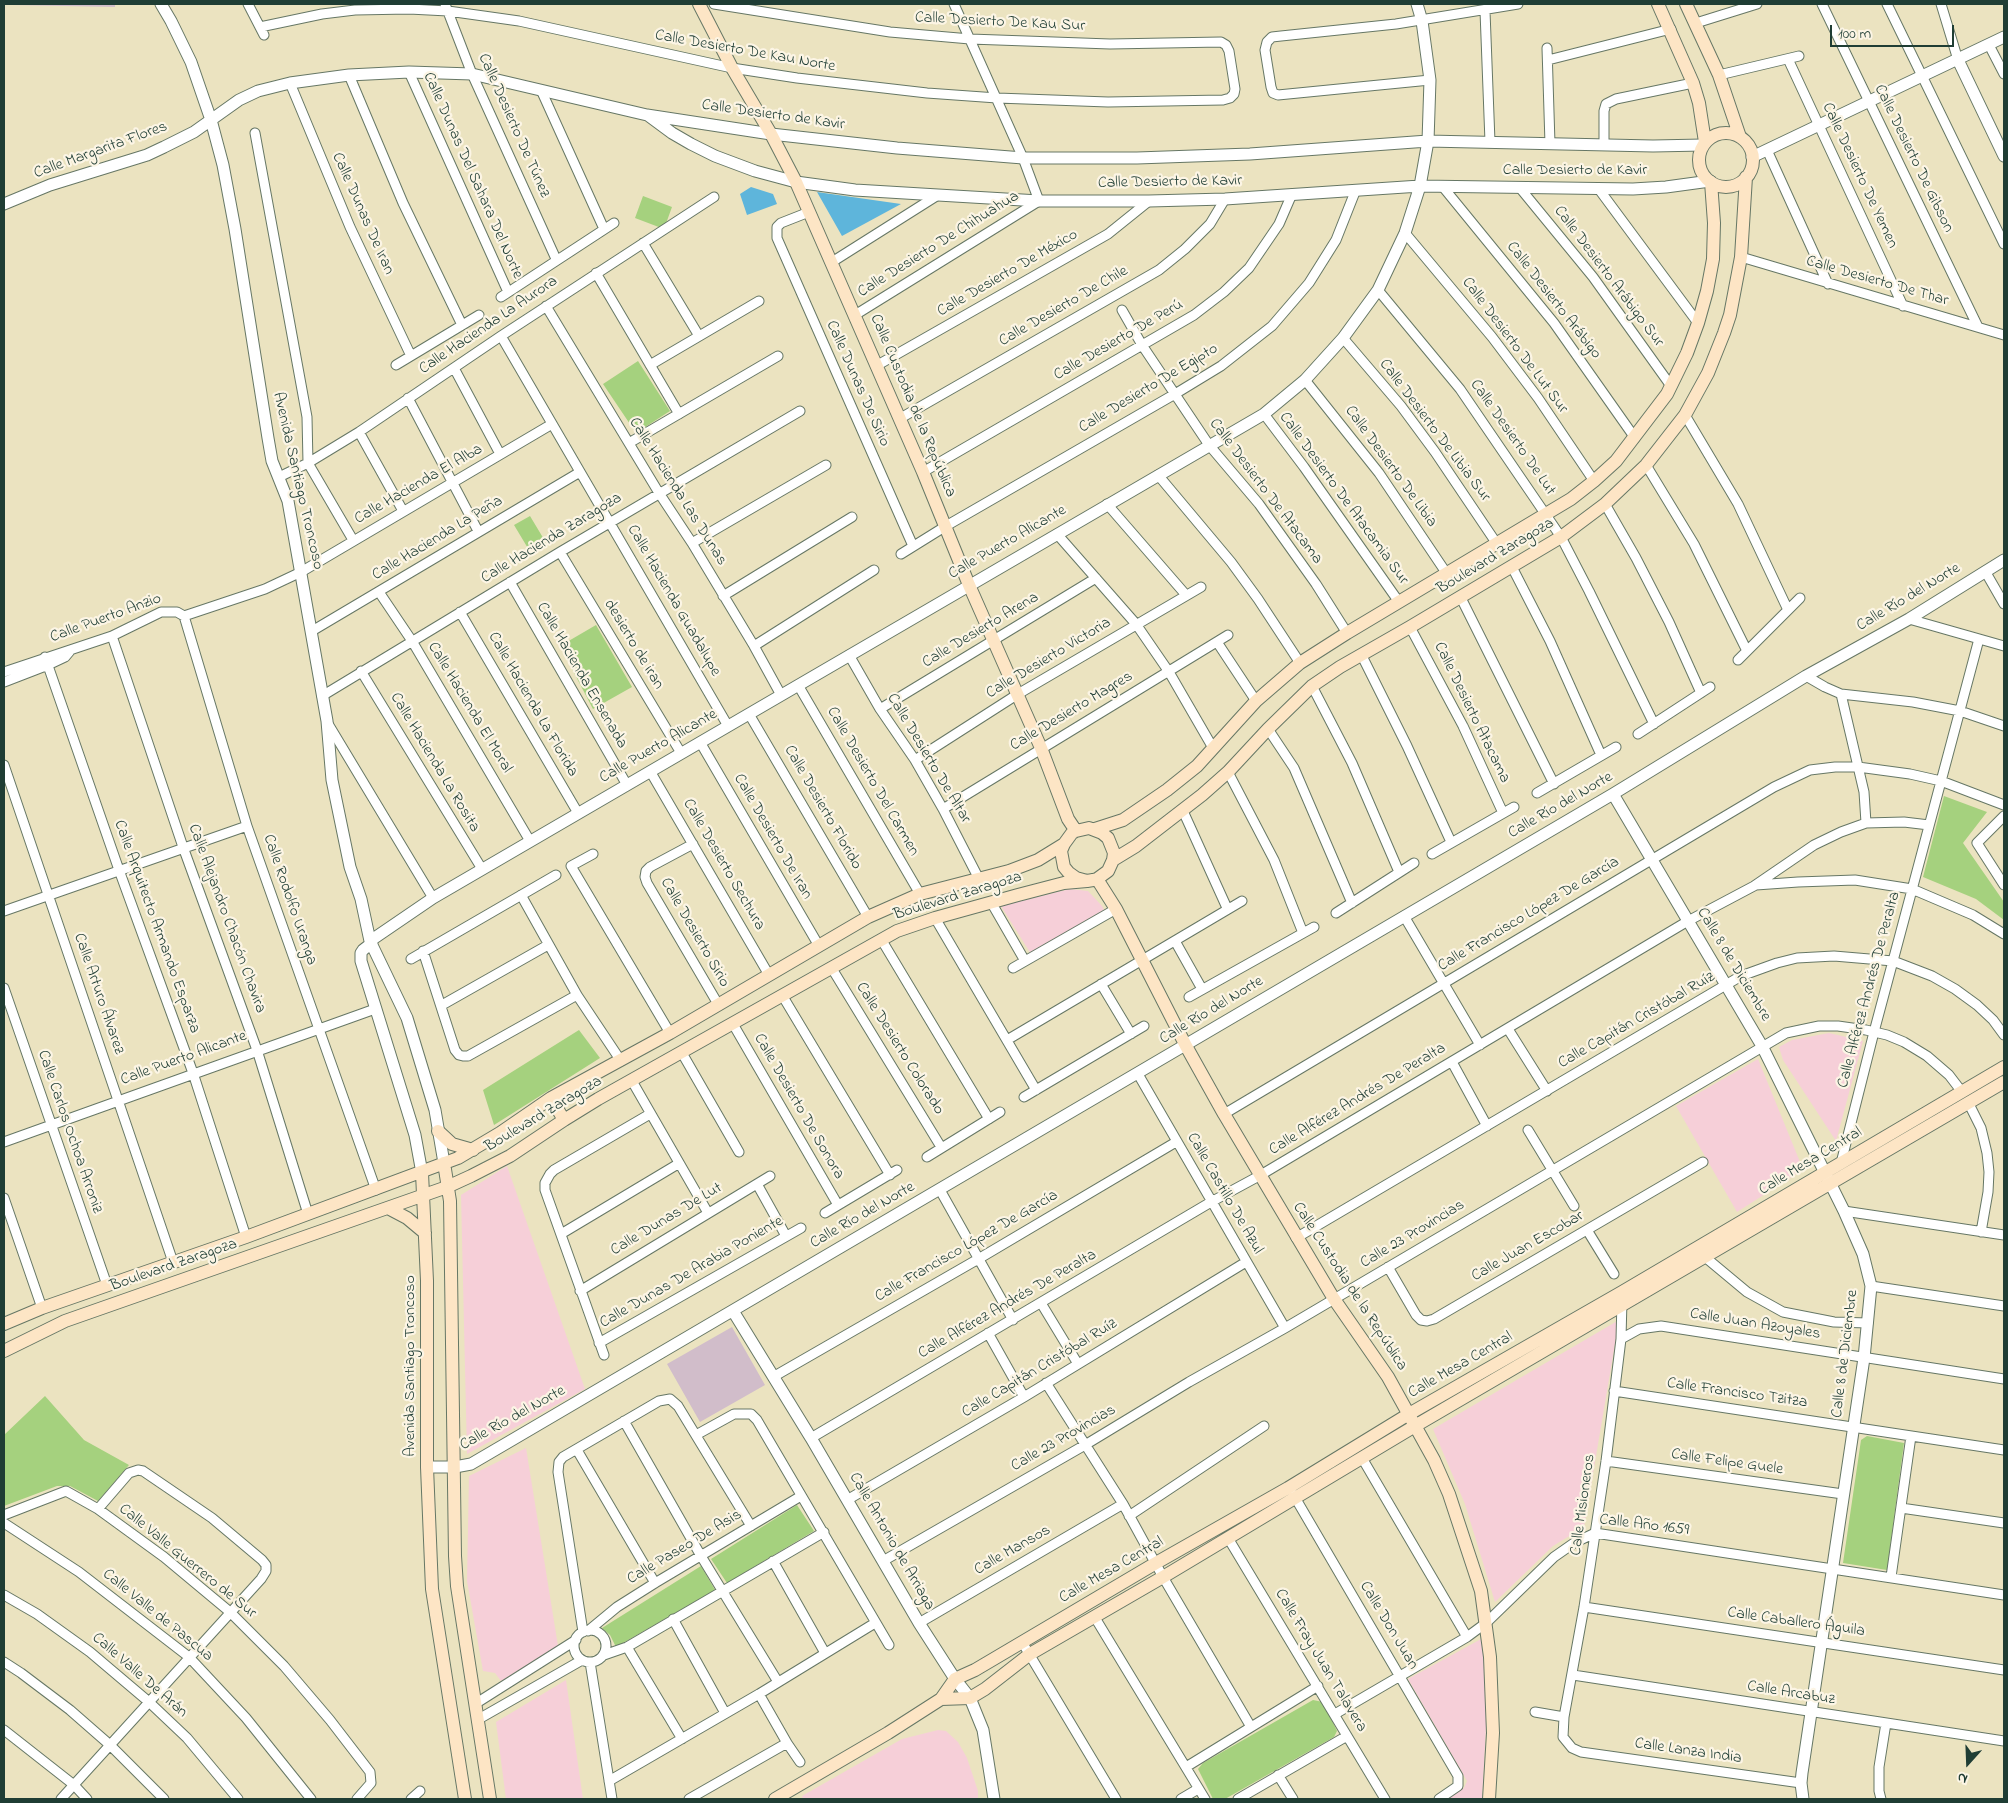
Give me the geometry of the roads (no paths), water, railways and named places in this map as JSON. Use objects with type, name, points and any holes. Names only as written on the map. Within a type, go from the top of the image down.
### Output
[{"type":"main road","name":"Calle Custodia de la República","points":[[699,4],[732,68],[771,134],[796,182],[923,472],[969,585],[1018,694],[1068,819],[1076,830]]},
{"type":"main road","points":[[1658,4],[1693,83],[1699,103],[1704,143],[1698,160],[1704,176],[1710,182],[1726,187],[1734,186],[1746,177],[1750,171],[1752,157],[1750,149],[1740,137],[1719,76],[1686,4]]},
{"type":"main road","points":[[1704,143],[1718,134],[1726,133],[1740,137]]},
{"type":"main road","name":"Boulevard Zaragoza","points":[[1113,860],[1136,846],[1183,811],[1228,772],[1268,728],[1312,686],[1340,667],[1461,598],[1561,537],[1605,504],[1646,465],[1685,416],[1708,373],[1724,333],[1730,315],[1741,257],[1746,177]]},
{"type":"main road","name":"Boulevard Zaragoza","points":[[1095,830],[1123,820],[1167,790],[1197,766],[1256,701],[1300,663],[1546,514],[1594,481],[1616,461],[1667,394],[1698,323],[1707,291],[1712,259],[1714,222],[1710,182]]},
{"type":"main road","points":[[1076,830],[1095,830],[1108,838],[1114,853],[1113,860],[1108,871],[1092,880],[1076,878],[1064,867],[1061,851],[1067,838],[1076,830]]},
{"type":"main road","name":"Boulevard Zaragoza","points":[[4,1324],[107,1284],[246,1237],[458,1158],[551,1098],[621,1061],[868,917],[920,894],[1009,871],[1038,860],[1064,844]]},
{"type":"main road","name":"Calle Custodia de la República","points":[[1092,880],[1116,909],[1186,1046],[1259,1176],[1334,1299],[1388,1377],[1434,1460],[1449,1494],[1481,1591],[1486,1623],[1493,1711],[1489,1799]]},
{"type":"main road","name":"Boulevard Zaragoza","points":[[4,1351],[65,1321],[447,1187],[510,1156],[564,1120],[881,939],[911,926],[1064,883],[1092,880]]},
{"type":"main road","name":"Calle Mesa Central","points":[[970,1698],[985,1689],[1030,1654],[1228,1538],[1292,1493],[1622,1292],[1828,1177],[1965,1097],[2004,1067]]},
{"type":"main road","name":"Calle Mesa Central","points":[[775,1799],[888,1733],[941,1699],[955,1680],[1156,1563],[1362,1458],[1412,1420],[1622,1306],[1705,1256],[1828,1177],[1840,1163],[1965,1097],[2004,1082]]},
{"type":"main road","points":[[551,1098],[564,1120]]},
{"type":"main road","points":[[438,1131],[452,1144],[473,1150]]},
{"type":"main road","name":"Avenida Santiago Troncoso","points":[[444,1163],[450,1209],[457,1586],[490,1799]]},
{"type":"main road","name":"Avenida Santiago Troncoso","points":[[422,1173],[425,1233],[428,1467],[432,1589],[465,1799]]},
{"type":"main road","points":[[388,1208],[407,1218],[425,1233]]},
{"type":"main road","points":[[941,1699],[970,1698]]},
{"type":"street","name":"Avenida Santiago Troncoso","points":[[161,4],[191,62],[211,120],[223,165],[272,461],[288,501],[312,631],[327,721],[332,780],[350,867],[361,899],[371,942],[407,1018],[435,1110],[444,1163]]},
{"type":"street","name":"Calle Desierto De Kau Norte","points":[[248,4],[262,31],[322,14],[356,10],[447,7],[732,68],[860,86],[996,98],[1108,102],[1230,98]]},
{"type":"street","name":"Calle Desierto De Kau Sur","points":[[714,4],[890,32],[970,39],[1110,44],[1215,42],[1226,45],[1229,51],[1235,89],[1234,94],[1230,98]]},
{"type":"street","points":[[954,4],[1023,158],[1039,201]]},
{"type":"street","name":"Calle Puerto Alicante","points":[[371,942],[433,898],[482,869],[1264,414],[1305,380],[1343,338],[1378,290],[1405,233],[1420,186],[1428,141],[1430,80],[1422,20],[1417,4]]},
{"type":"street","points":[[1430,80],[1278,95],[1273,93],[1270,87],[1265,50],[1267,42],[1272,37],[1365,28],[1486,11],[1518,4]]},
{"type":"street","points":[[1696,24],[1757,4]]},
{"type":"street","name":"Calle Desierto De Gibson","points":[[1822,4],[1868,103],[1978,327]]},
{"type":"street","points":[[1887,4],[2004,244]]},
{"type":"street","points":[[1941,4],[1958,60],[2004,156]]},
{"type":"street","name":"Calle Desierto De Túnez","points":[[447,7],[472,74],[556,259]]},
{"type":"street","points":[[1486,11],[1490,142]]},
{"type":"street","points":[[1548,60],[1670,29]]},
{"type":"street","points":[[1752,157],[2004,37]]},
{"type":"street","points":[[1989,45],[2004,74]]},
{"type":"street","points":[[1547,48],[1550,144]]},
{"type":"street","points":[[1719,76],[1799,56]]},
{"type":"street","name":"Calle Desierto De Yemen","points":[[1788,59],[1903,306]]},
{"type":"street","name":"Calle Desierto de Kavir","points":[[258,91],[290,83],[349,76],[409,72],[472,74],[647,115],[771,134],[896,148],[1023,158],[1137,158],[1250,154],[1428,141],[1550,144],[1704,143]]},
{"type":"street","name":"Calle Dunas Del Sahara Del Norte","points":[[409,72],[504,294],[556,259]]},
{"type":"street","points":[[349,76],[403,203],[462,325]]},
{"type":"street","name":"Calle Dunas De Iran","points":[[290,83],[350,227],[410,356]]},
{"type":"street","points":[[1604,144],[1604,111],[1606,104],[1616,99],[1693,83]]},
{"type":"street","points":[[541,90],[604,229]]},
{"type":"street","name":"Calle Margarita Flores","points":[[4,204],[50,186],[146,155],[180,140],[239,100],[258,91]]},
{"type":"street","name":"Calle Desierto de Kavir","points":[[647,115],[672,133],[715,156],[742,167],[796,182],[855,190],[1039,201],[1149,201],[1225,200],[1420,186],[1598,188],[1666,187],[1710,182]]},
{"type":"street","points":[[255,133],[307,417],[308,463],[353,540]]},
{"type":"street","points":[[1767,150],[1828,284]]},
{"type":"street","name":"Calle Desierto Arábigo","points":[[1443,186],[1549,316],[1635,438]]},
{"type":"street","name":"Calle Desierto Arábigo Sur","points":[[1520,188],[1593,277],[1671,386]]},
{"type":"street","points":[[1598,188],[1698,323]]},
{"type":"street","name":"Calle Desierto De Egipto","points":[[901,554],[1221,366],[1272,326],[1309,283],[1336,240],[1355,192]]},
{"type":"street","name":"Calle Desierto De Perú","points":[[923,472],[1194,315],[1224,292],[1249,268],[1279,224],[1292,194]]},
{"type":"street","points":[[832,262],[938,195]]},
{"type":"street","name":"Calle Hacienda La Aurora","points":[[279,477],[308,463],[359,432],[500,336],[714,198]]},
{"type":"street","name":"Calle Desierto De Chile","points":[[899,420],[1159,270],[1186,250],[1210,224],[1225,200]]},
{"type":"street","name":"Calle Desierto De Chihuahua","points":[[855,316],[1039,201]]},
{"type":"street","name":"Calle Desierto De México","points":[[876,366],[1108,234],[1149,201]]},
{"type":"street","name":"Calle Dunas De Sirio","points":[[809,212],[781,223],[775,233],[913,546]]},
{"type":"street","points":[[556,259],[614,222]]},
{"type":"street","name":"Calle Desierto De Lut Sur","points":[[1405,233],[1492,337],[1538,398],[1594,481]]},
{"type":"street","points":[[643,243],[699,336]]},
{"type":"street","name":"Calle Desierto De Thar","points":[[1741,257],[2004,335]]},
{"type":"street","points":[[596,273],[679,414]]},
{"type":"street","name":"Calle Desierto De Lut","points":[[1378,290],[1460,389],[1561,537],[1590,591],[1654,724]]},
{"type":"street","points":[[650,365],[759,301]]},
{"type":"street","name":"Calle Hacienda Las Dunas","points":[[546,306],[754,646],[780,695]]},
{"type":"street","name":"Calle Desierto De Atacama","points":[[1122,310],[1142,346],[1209,445],[1259,504],[1316,584],[1347,633]]},
{"type":"street","points":[[396,365],[479,314]]},
{"type":"street","name":"Calle Hacienda Guadalupe","points":[[500,336],[728,726]]},
{"type":"street","name":"Calle Desierto De Libia Sur","points":[[1343,338],[1401,406],[1435,452],[1497,544]]},
{"type":"street","points":[[629,443],[778,356]]},
{"type":"street","points":[[454,368],[500,454]]},
{"type":"street","name":"Calle Desierto De Libia","points":[[1305,380],[1379,473],[1447,574]]},
{"type":"street","points":[[408,398],[478,531]]},
{"type":"street","name":"Calle Hacienda Zaragoza","points":[[322,696],[610,522],[800,411]]},
{"type":"street","name":"Calle Desierto De Atacamia Sur","points":[[1264,414],[1304,467],[1399,602]]},
{"type":"street","points":[[1685,416],[1738,504],[1788,610]]},
{"type":"street","name":"Calle Hacienda El Alba","points":[[301,572],[552,424]]},
{"type":"street","points":[[359,432],[403,511]]},
{"type":"street","points":[[692,543],[826,465]]},
{"type":"street","points":[[1646,465],[1694,544],[1747,651]]},
{"type":"street","name":"Calle Hacienda La Peña","points":[[312,631],[580,472]]},
{"type":"street","points":[[1158,475],[1231,562],[1300,663]]},
{"type":"street","points":[[1107,504],[1186,595]]},
{"type":"street","points":[[1605,504],[1636,558],[1669,622],[1700,693]]},
{"type":"street","points":[[723,596],[852,517]]},
{"type":"street","points":[[1057,534],[1136,624],[1169,672],[1213,748]]},
{"type":"street","name":"desierto de iran","points":[[560,552],[681,753]]},
{"type":"street","name":"Calle Río del Norte","points":[[428,1467],[455,1467],[471,1464],[1186,1046],[1613,794],[1806,676],[1909,619],[2004,560]]},
{"type":"street","points":[[1512,567],[1554,650],[1601,756]]},
{"type":"street","points":[[754,646],[874,570]]},
{"type":"street","points":[[1985,571],[2004,604]]},
{"type":"street","name":"Calle Puerto Anzio","points":[[4,672],[47,661],[72,648],[112,636],[161,612],[177,612],[184,616],[265,589],[301,572]]},
{"type":"street","name":"Calle Desierto Arena","points":[[880,709],[1096,578]]},
{"type":"street","name":"Calle Hacienda Ensenada","points":[[510,582],[627,785]]},
{"type":"street","name":"Calle Desierto Victoria","points":[[915,760],[1018,694],[1201,587]]},
{"type":"street","name":"Calle Hacienda El Moral","points":[[379,592],[412,641],[530,841]]},
{"type":"street","points":[[1461,598],[1554,784]]},
{"type":"street","points":[[1738,660],[1800,598]]},
{"type":"street","name":"Calle Hacienda La Florida","points":[[460,612],[578,813]]},
{"type":"street","name":"Calle Rodolfo Uranga","points":[[184,616],[247,826],[376,1190]]},
{"type":"street","points":[[1909,619],[2004,646]]},
{"type":"street","name":"Calle Desierto Atacama","points":[[1410,627],[1463,726],[1503,813]]},
{"type":"street","name":"Calle Alejandro Chacón Chavira","points":[[112,636],[183,847],[257,1050],[308,1214]]},
{"type":"street","name":"Calle Desierto Magres","points":[[943,809],[1228,636]]},
{"type":"street","name":"Calle Alférez Andrés De Peralta","points":[[1840,1163],[1979,639]]},
{"type":"street","points":[[1217,642],[1256,701]]},
{"type":"street","name":"Calle Desierto De Altar","points":[[849,655],[880,709],[915,760],[979,879]]},
{"type":"street","points":[[1362,656],[1407,746],[1451,842]]},
{"type":"street","points":[[4,682],[47,661]]},
{"type":"street","name":"Calle Arquitecto Armando Esparza","points":[[47,661],[119,870],[193,1073],[246,1237]]},
{"type":"street","name":"Calle Hacienda La Rosita","points":[[361,671],[482,869]]},
{"type":"street","points":[[1806,676],[1841,694],[1914,702],[1960,711],[2004,726]]},
{"type":"street","name":"Calle Desierto Del Carmen","points":[[798,685],[920,894]]},
{"type":"street","points":[[1312,686],[1352,763],[1399,872]]},
{"type":"street","points":[[1638,734],[1710,687]]},
{"type":"street","points":[[1841,694],[1864,792],[1866,823]]},
{"type":"street","name":"Calle Desierto Florido","points":[[749,714],[868,917]]},
{"type":"street","points":[[327,721],[433,898]]},
{"type":"street","points":[[1268,728],[1294,768],[1352,903]]},
{"type":"street","name":"Calle Desierto De Iran","points":[[700,742],[819,946]]},
{"type":"street","points":[[1537,793],[1616,747]]},
{"type":"street","name":"Calle Arturo Álvarez","points":[[4,765],[173,1262]]},
{"type":"street","name":"Calle Francisco López De García","points":[[1224,1114],[1793,777],[1810,770],[1858,767],[1910,774],[1941,781],[2004,805]]},
{"type":"street","name":"Calle Desierto Sechura","points":[[650,771],[769,975]]},
{"type":"street","points":[[1228,772],[1274,860],[1303,933]]},
{"type":"street","name":"Calle 8 de Diciembre","points":[[1613,794],[1762,1046],[1844,1211],[1863,1254],[1871,1286],[1864,1358],[1801,1783],[1803,1799]]},
{"type":"street","points":[[1432,854],[1514,806]]},
{"type":"street","points":[[1183,811],[1228,908]]},
{"type":"street","points":[[2004,816],[1977,843],[2004,884]]},
{"type":"street","name":"Calle Alférez Andrés De Peralta","points":[[811,1438],[1688,922],[1754,886],[1814,845],[1866,823],[1904,822],[1929,825]]},
{"type":"street","points":[[4,911],[247,826]]},
{"type":"street","name":"Calle Desierto Sirio","points":[[693,844],[650,867],[646,871],[645,876],[647,883],[718,1004]]},
{"type":"street","points":[[593,854],[571,866],[670,1033]]},
{"type":"street","points":[[1336,913],[1414,863]]},
{"type":"street","points":[[411,959],[556,875]]},
{"type":"street","points":[[1754,886],[1855,880],[1912,889],[1973,915],[2004,934]]},
{"type":"street","points":[[521,895],[577,994],[621,1061]]},
{"type":"street","points":[[1007,1040],[1242,901]]},
{"type":"street","points":[[991,902],[1025,961]]},
{"type":"street","points":[[1013,968],[1116,909]]},
{"type":"street","points":[[1404,916],[1480,1045]]},
{"type":"street","points":[[935,918],[1036,1090]]},
{"type":"street","points":[[1189,997],[1314,926]]},
{"type":"street","points":[[881,939],[989,1118]]},
{"type":"street","points":[[1175,941],[1202,989]]},
{"type":"street","name":"Avenida Santiago Troncoso","points":[[371,942],[363,950],[361,957],[375,1009],[415,1135],[422,1173]]},
{"type":"street","points":[[442,1005],[548,945]]},
{"type":"street","points":[[423,951],[459,1055],[468,1056],[577,994]]},
{"type":"street","name":"Calle Capitán Cristóbal Ruíz","points":[[1296,1238],[1758,969],[1797,958],[1834,956],[1892,962],[1932,976],[1955,989],[1988,1015],[2004,1035]]},
{"type":"street","name":"Calle Desierto Colorado","points":[[831,967],[941,1147]]},
{"type":"street","points":[[1101,984],[1131,1034]]},
{"type":"street","name":"Calle Carlos Ochoa Arroniz","points":[[4,988],[50,1125],[107,1284]]},
{"type":"street","name":"Calle Desierto De Sonora","points":[[782,995],[893,1173],[826,1213]]},
{"type":"street","name":"Calle Puerto Alicante","points":[[4,1142],[375,1009]]},
{"type":"street","name":"Calle Desierto De Sonora","points":[[733,1024],[838,1206]]},
{"type":"street","points":[[1024,1097],[1144,1026]]},
{"type":"street","name":"Calle 23 Provincias","points":[[883,1561],[1085,1445],[1189,1382],[1285,1328],[1786,1033],[1819,1026],[1838,1026],[1887,1035],[1917,1049],[1949,1075],[1965,1097],[1981,1128],[1987,1153],[1989,1172],[1988,1192],[1981,1232]]},
{"type":"street","points":[[1508,1028],[1547,1091]]},
{"type":"street","points":[[682,1053],[739,1152]]},
{"type":"street","points":[[1452,1062],[1487,1126]]},
{"type":"street","name":"Calle Castillo De Azul","points":[[1138,1074],[1285,1328]]},
{"type":"street","points":[[632,1082],[708,1213]]},
{"type":"street","points":[[927,1157],[1000,1112]]},
{"type":"street","points":[[604,1355],[545,1190],[545,1183],[554,1170],[650,1114]]},
{"type":"street","points":[[1528,1130],[1574,1206]]},
{"type":"street","name":"Calle Francisco López De García","points":[[773,1377],[1176,1142]]},
{"type":"street","name":"Calle Juan Escobar","points":[[1388,1267],[1416,1315],[1421,1320],[1434,1319],[1703,1162]]},
{"type":"street","points":[[561,1234],[678,1164]]},
{"type":"street","name":"Calle Dunas De Lut","points":[[580,1291],[770,1176]]},
{"type":"street","points":[[757,1184],[786,1236]]},
{"type":"street","points":[[940,1190],[980,1258],[1013,1320]]},
{"type":"street","points":[[4,1198],[42,1308]]},
{"type":"street","points":[[1844,1211],[2004,1235]]},
{"type":"street","name":"Calle Dunas De Arabia Poniente","points":[[599,1343],[801,1228]]},
{"type":"street","points":[[1587,1230],[1614,1274]]},
{"type":"street","points":[[1705,1256],[1747,1292],[1783,1312],[1834,1322],[1868,1323]]},
{"type":"street","name":"Calle Capitán Cristóbal Ruíz","points":[[847,1500],[1024,1397],[1246,1262]]},
{"type":"street","points":[[1871,1286],[2004,1306]]},
{"type":"street","name":"Calle Misioneros","points":[[1572,1748],[1563,1737],[1564,1717],[1573,1675],[1606,1461],[1621,1338],[1622,1292]]},
{"type":"street","points":[[1042,1303],[1078,1364]]},
{"type":"street","name":"Calle Antonio de Arriaga","points":[[733,1311],[811,1438],[919,1623],[955,1680],[970,1698],[983,1730],[994,1799]]},
{"type":"street","name":"Calle Juan Azoyales","points":[[1621,1338],[1639,1329],[1661,1326],[2004,1379]]},
{"type":"street","points":[[988,1334],[1024,1397]]},
{"type":"street","points":[[1046,1383],[1123,1504],[1163,1577],[1251,1727]]},
{"type":"street","name":"Calle Francisco Tzitza","points":[[1614,1391],[2004,1450]]},
{"type":"street","points":[[586,1631],[558,1472],[559,1462],[563,1457],[664,1399],[670,1399],[678,1406],[751,1526]]},
{"type":"street","points":[[696,1435],[734,1414],[751,1414],[757,1420],[889,1646]]},
{"type":"street","points":[[624,1422],[701,1556],[778,1682]]},
{"type":"street","points":[[1129,1516],[1264,1426]]},
{"type":"street","points":[[1891,1577],[1911,1436]]},
{"type":"street","points":[[577,1450],[655,1583]]},
{"type":"street","points":[[1362,1458],[1466,1637]]},
{"type":"street","name":"Calle Felipe Guele","points":[[1606,1461],[1843,1494]]},
{"type":"street","points":[[61,1799],[261,1579],[266,1571],[266,1565],[262,1560],[212,1518],[143,1471],[129,1473],[98,1509]]},
{"type":"street","name":"Calle Valle Guerrero de Sur","points":[[4,1515],[66,1491],[98,1509],[164,1558],[230,1612],[284,1666],[330,1720],[370,1772],[370,1783],[357,1799]]},
{"type":"street","name":"Calle Don Juan","points":[[1292,1493],[1458,1776],[1460,1781],[1454,1790],[1439,1799]]},
{"type":"street","name":"Calle Paseo De Asis","points":[[586,1631],[617,1607],[655,1583],[801,1496]]},
{"type":"street","name":"Calle Mansos","points":[[919,1623],[1123,1504]]},
{"type":"street","points":[[1901,1508],[2004,1522]]},
{"type":"street","name":"Calle Valle de Pascua","points":[[4,1523],[78,1572],[140,1617],[189,1657],[246,1718],[311,1799]]},
{"type":"street","points":[[477,1720],[586,1661],[598,1660],[604,1655],[627,1647],[673,1618],[824,1532]]},
{"type":"street","name":"Calle Año 1659","points":[[1335,1714],[1466,1637],[1486,1623],[1554,1557],[1574,1543],[1595,1533],[2004,1595]]},
{"type":"street","name":"Calle Fray Juan Talavera","points":[[1228,1538],[1385,1799]]},
{"type":"street","points":[[773,1560],[825,1653]]},
{"type":"street","name":"Calle Valle De Arán","points":[[4,1595],[37,1614],[90,1652],[149,1702],[186,1738],[238,1799]]},
{"type":"street","name":"Calle Caballero Águila","points":[[1584,1607],[2004,1670]]},
{"type":"street","points":[[1094,1616],[1205,1799]]},
{"type":"street","points":[[673,1618],[725,1713]]},
{"type":"street","points":[[609,1781],[760,1694],[875,1623]]},
{"type":"street","points":[[475,1704],[576,1640],[586,1631],[598,1632],[605,1640],[606,1650],[604,1655]]},
{"type":"street","points":[[576,1640],[576,1653],[586,1661],[612,1799]]},
{"type":"street","points":[[1022,1642],[1116,1799]]},
{"type":"street","points":[[627,1647],[682,1738]]},
{"type":"street","points":[[4,1662],[70,1710],[110,1745],[164,1799]]},
{"type":"street","name":"Calle Arcabuz","points":[[1573,1675],[2004,1741]]},
{"type":"street","points":[[1186,1767],[1318,1686]]},
{"type":"street","points":[[760,1694],[787,1743],[800,1762]]},
{"type":"street","points":[[1535,1712],[1564,1717]]},
{"type":"street","points":[[1882,1799],[1879,1791],[1879,1767],[1886,1724]]},
{"type":"street","points":[[4,1730],[74,1785],[87,1799]]},
{"type":"street","points":[[1238,1799],[1347,1736]]},
{"type":"street","points":[[689,1799],[787,1743]]},
{"type":"street","name":"Calle Lanza India","points":[[1572,1748],[1581,1752],[1801,1783]]},
{"type":"street","points":[[1278,1775],[1293,1799]]},
{"type":"street","points":[[1181,1799],[1198,1789]]},
{"type":"street","points":[[411,1799],[420,1791]]},
{"type":"water","points":[[751,187],[773,194],[777,204],[747,215],[740,194]]},
{"type":"water","points":[[817,192],[901,204],[842,236]]}]
